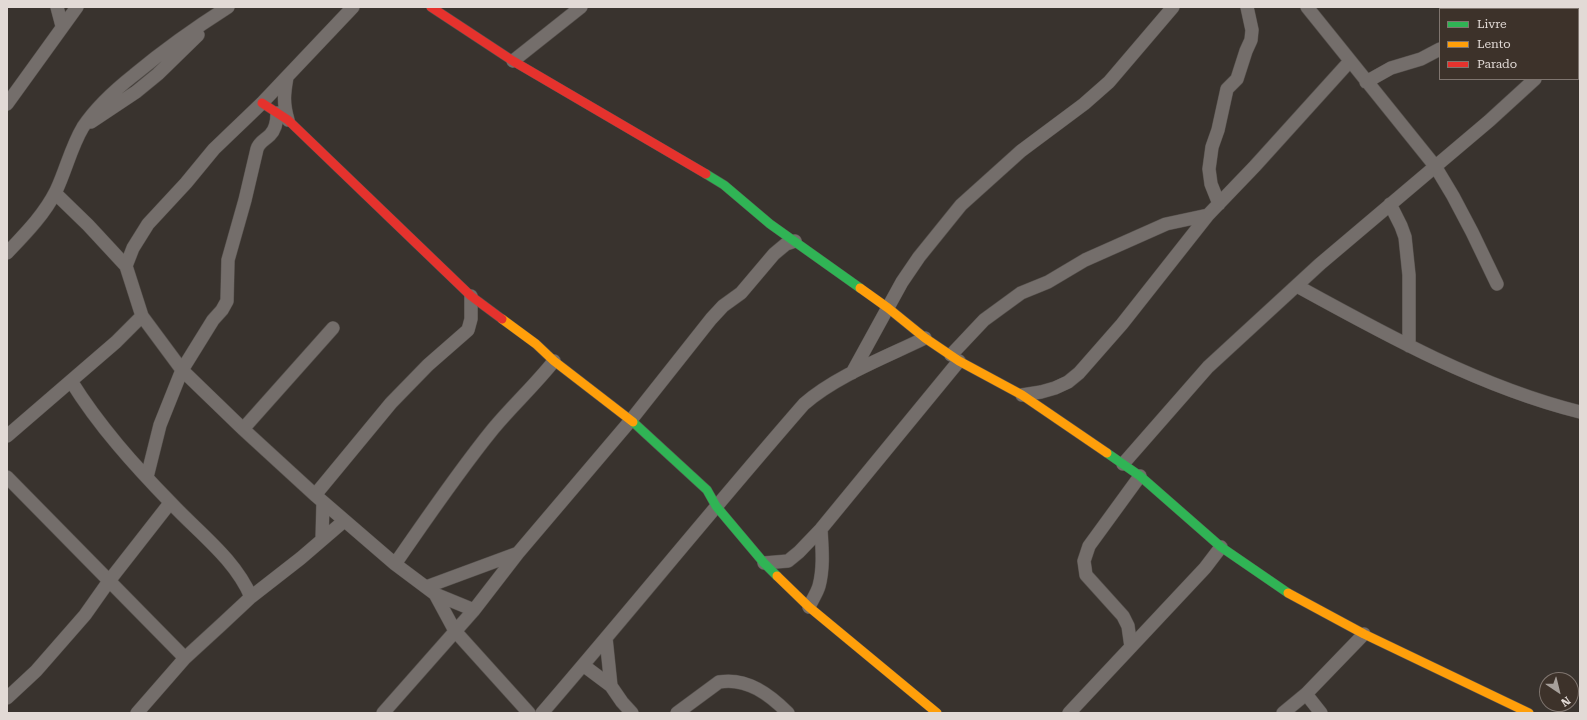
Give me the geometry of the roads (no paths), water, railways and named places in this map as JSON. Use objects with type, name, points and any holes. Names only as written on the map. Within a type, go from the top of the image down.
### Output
[{"type":"street","points":[[57,7],[62,26]]},
{"type":"street","points":[[7,104],[77,7]]},
{"type":"street","points":[[7,253],[30,229],[45,209],[55,193],[74,145],[83,127],[113,91],[172,45],[228,7]]},
{"type":"street","points":[[126,266],[136,242],[148,224],[186,183],[214,149],[262,103],[353,7]]},
{"type":"street","points":[[431,7],[469,34],[513,61],[724,185],[764,220],[888,308],[925,338],[955,358],[1022,395],[1140,476],[1221,547],[1290,594],[1364,634],[1530,713]]},
{"type":"street","points":[[513,61],[581,7]]},
{"type":"street","points":[[852,373],[902,282],[919,257],[962,205],[1021,151],[1084,104],[1109,82],[1173,7]]},
{"type":"street","points":[[1219,204],[1211,184],[1209,169],[1212,147],[1218,130],[1227,89],[1236,79],[1251,40],[1252,30],[1247,7]]},
{"type":"street","points":[[1308,7],[1366,82],[1435,166],[1454,196],[1496,284]]},
{"type":"street","points":[[1366,82],[1391,68],[1421,59],[1439,50]]},
{"type":"street","points":[[1022,395],[1055,388],[1068,382],[1079,373],[1122,324],[1208,215],[1350,61]]},
{"type":"street","points":[[147,477],[160,425],[182,370],[213,320],[222,310],[227,301],[228,260],[245,200],[258,144],[271,134],[283,117],[287,77]]},
{"type":"street","points":[[1123,464],[1208,367],[1320,264],[1534,80]]},
{"type":"street","points":[[262,103],[283,117],[471,296],[536,344],[554,361],[631,420],[707,490],[716,506],[764,563],[809,607],[937,713]]},
{"type":"street","points":[[55,193],[88,225],[126,266],[142,316],[182,370],[319,499],[395,564],[431,590],[474,610]]},
{"type":"street","points":[[1390,204],[1405,237],[1409,275],[1409,346]]},
{"type":"street","points":[[764,563],[788,561],[821,529],[984,320],[1022,294],[1048,282],[1085,260],[1166,224],[1208,215]]},
{"type":"street","points":[[383,713],[474,610],[518,553],[631,420],[711,319],[723,306],[741,293],[774,254],[786,244],[795,241]]},
{"type":"street","points":[[1296,286],[1409,346],[1513,392],[1580,412]]},
{"type":"street","points":[[322,540],[319,499],[391,403],[428,365],[468,330],[471,319],[471,296]]},
{"type":"street","points":[[7,436],[116,342],[142,316]]},
{"type":"street","points":[[243,429],[333,328]]},
{"type":"street","points":[[542,713],[804,404],[815,394],[852,373],[925,338]]},
{"type":"street","points":[[395,564],[446,491],[494,428],[538,382],[554,361]]},
{"type":"street","points":[[71,382],[100,425],[170,503],[227,559],[243,580],[251,597]]},
{"type":"street","points":[[1131,648],[1128,626],[1123,616],[1086,575],[1084,561],[1089,546],[1140,476]]},
{"type":"street","points":[[7,477],[185,658]]},
{"type":"street","points":[[7,698],[36,672],[85,615],[109,581],[170,503]]},
{"type":"street","points":[[137,713],[185,658],[251,597],[301,558],[344,521]]},
{"type":"street","points":[[809,607],[818,588],[821,572],[823,558],[821,529]]},
{"type":"street","points":[[1069,713],[1205,568],[1221,547]]},
{"type":"street","points":[[431,590],[518,553]]},
{"type":"street","points":[[431,590],[455,631],[529,713]]},
{"type":"street","points":[[1283,713],[1306,694],[1364,634]]},
{"type":"street","points":[[606,638],[611,686]]},
{"type":"street","points":[[583,665],[611,686],[632,713]]},
{"type":"street","points":[[677,713],[719,682],[728,680],[750,685],[764,692],[788,713]]},
{"type":"street","points":[[1306,694],[1322,713]]}]
